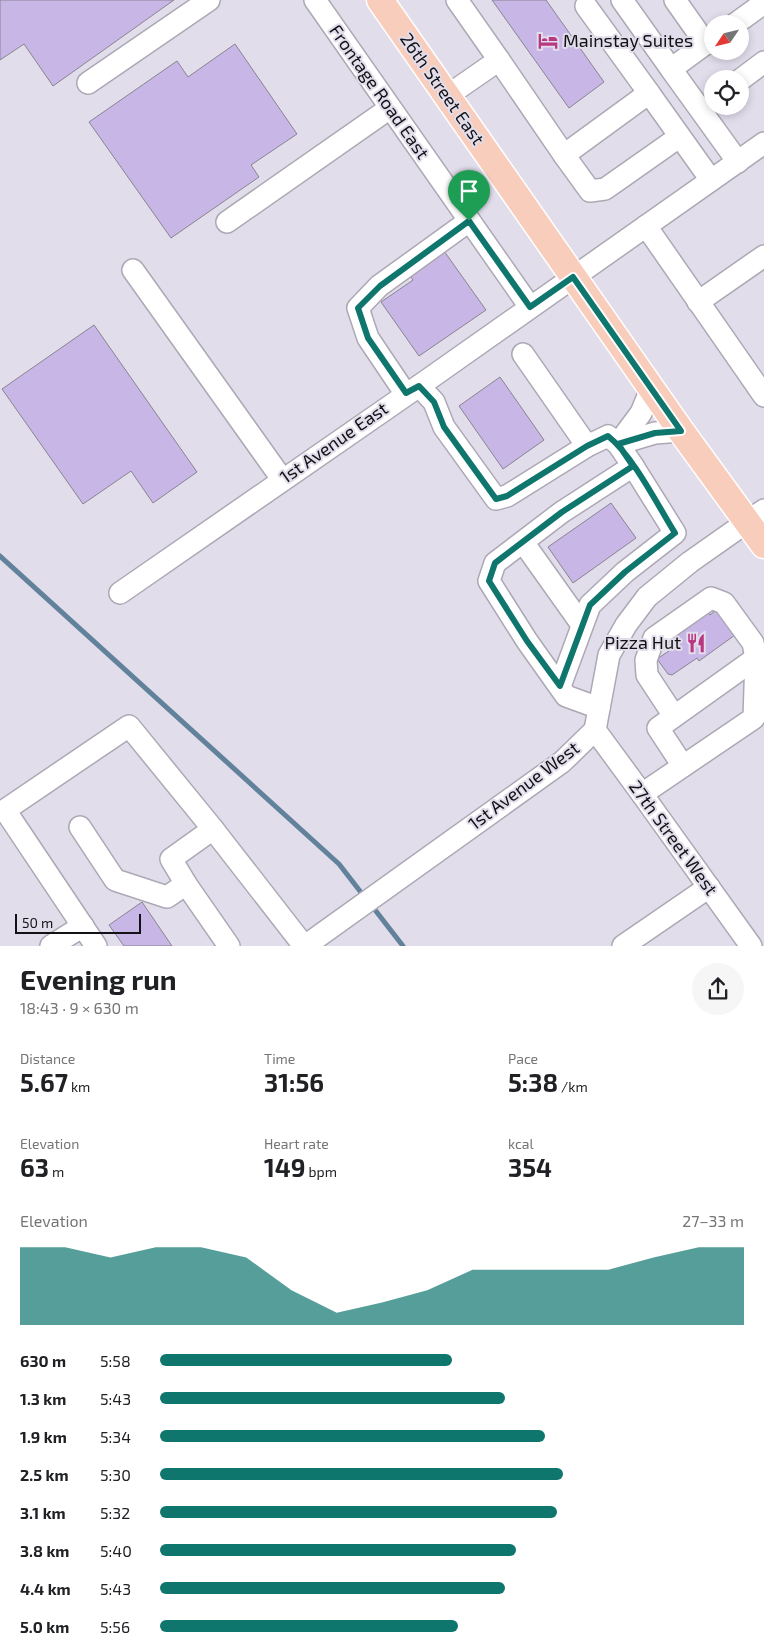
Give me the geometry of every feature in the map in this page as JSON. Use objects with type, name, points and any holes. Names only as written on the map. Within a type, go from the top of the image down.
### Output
[{"type":"main road","name":"26th Street East","points":[[380,0],[681,431],[755,516],[764,545]]},
{"type":"street","points":[[88,82],[209,0]]},
{"type":"street","name":"Frontage Road East","points":[[315,0],[530,307]]},
{"type":"street","points":[[457,0],[590,191],[606,189],[679,137]]},
{"type":"street","points":[[622,0],[671,69],[704,102]]},
{"type":"street","points":[[675,0],[704,36]]},
{"type":"street","points":[[747,15],[764,3]]},
{"type":"street","points":[[586,6],[711,180]]},
{"type":"street","points":[[671,69],[704,46]]},
{"type":"street","points":[[447,96],[499,60]]},
{"type":"street","points":[[749,73],[764,62]]},
{"type":"street","points":[[564,155],[649,93]]},
{"type":"street","points":[[227,222],[390,108]]},
{"type":"street","points":[[712,115],[738,162]]},
{"type":"street","name":"1st Avenue East","points":[[120,593],[764,143]]},
{"type":"street","points":[[469,221],[380,286],[358,308],[368,338],[412,390],[434,402],[444,427],[496,499],[507,496],[587,446],[608,436],[618,444],[675,533],[625,572],[590,605],[560,686]]},
{"type":"street","points":[[646,226],[764,396]]},
{"type":"street","points":[[698,302],[764,256]]},
{"type":"street","points":[[133,270],[282,479]]},
{"type":"street","points":[[523,354],[587,446]]},
{"type":"street","points":[[618,444],[641,413],[651,389]]},
{"type":"street","points":[[618,444],[655,433],[681,431]]},
{"type":"street","points":[[599,708],[566,696],[527,641],[489,581],[495,563],[562,512],[633,466]]},
{"type":"street","name":"1st Avenue West","points":[[305,946],[562,762],[594,730],[609,654],[626,625],[647,597],[690,562],[755,516]]},
{"type":"street","points":[[524,542],[582,625]]},
{"type":"street","points":[[642,794],[754,718],[756,658],[753,643],[724,603],[710,598],[654,638],[646,660],[647,675],[674,716]]},
{"type":"street","points":[[683,766],[658,728],[756,658]]},
{"type":"street","points":[[96,946],[5,810],[130,726],[305,946]]},
{"type":"street","name":"27th Street West","points":[[594,730],[751,946]]},
{"type":"street","points":[[80,827],[114,880],[167,897],[186,884]]},
{"type":"street","points":[[213,829],[171,859],[229,946]]},
{"type":"street","points":[[623,946],[709,887]]},
{"type":"street","points":[[51,946],[83,926]]},
{"type":"building","points":[[0,0],[174,0],[53,86],[24,44],[0,60]]},
{"type":"building","name":"Mainstay Suites","points":[[492,0],[546,0],[604,82],[569,108]]},
{"type":"building","points":[[235,44],[297,134],[251,165],[259,177],[171,238],[89,122],[177,61],[188,77]]},
{"type":"building","points":[[439,244],[486,310],[419,356],[381,302],[413,280],[405,268]]},
{"type":"building","points":[[94,325],[197,472],[153,503],[131,471],[83,504],[2,389]]},
{"type":"building","points":[[500,377],[544,440],[503,469],[459,406]]},
{"type":"building","points":[[611,503],[636,538],[573,583],[548,547]]},
{"type":"building","points":[[717,609],[735,635],[699,661],[697,658],[672,675],[668,674],[657,659],[669,651],[665,645],[708,612],[710,615]]},
{"type":"building","points":[[142,902],[172,946],[124,946],[109,925]]},
{"type":"waterway","points":[[0,556],[339,864],[363,895]]},
{"type":"waterway","points":[[372,906],[403,946]]},
{"type":"place","name":"Mainstay Suites","points":[[548,41]]},
{"type":"place","name":"Pizza Hut","points":[[696,643]]},
{"type":"route","points":[[469,221],[380,286],[358,308],[368,338],[406,393],[419,386],[434,402],[444,427],[496,499],[507,496],[587,446],[608,436],[618,444],[633,466],[675,533],[625,572],[590,605],[560,686],[527,641],[489,581],[495,563],[562,512],[633,466],[618,444],[655,433],[681,431],[573,277],[530,307],[469,221]]}]
